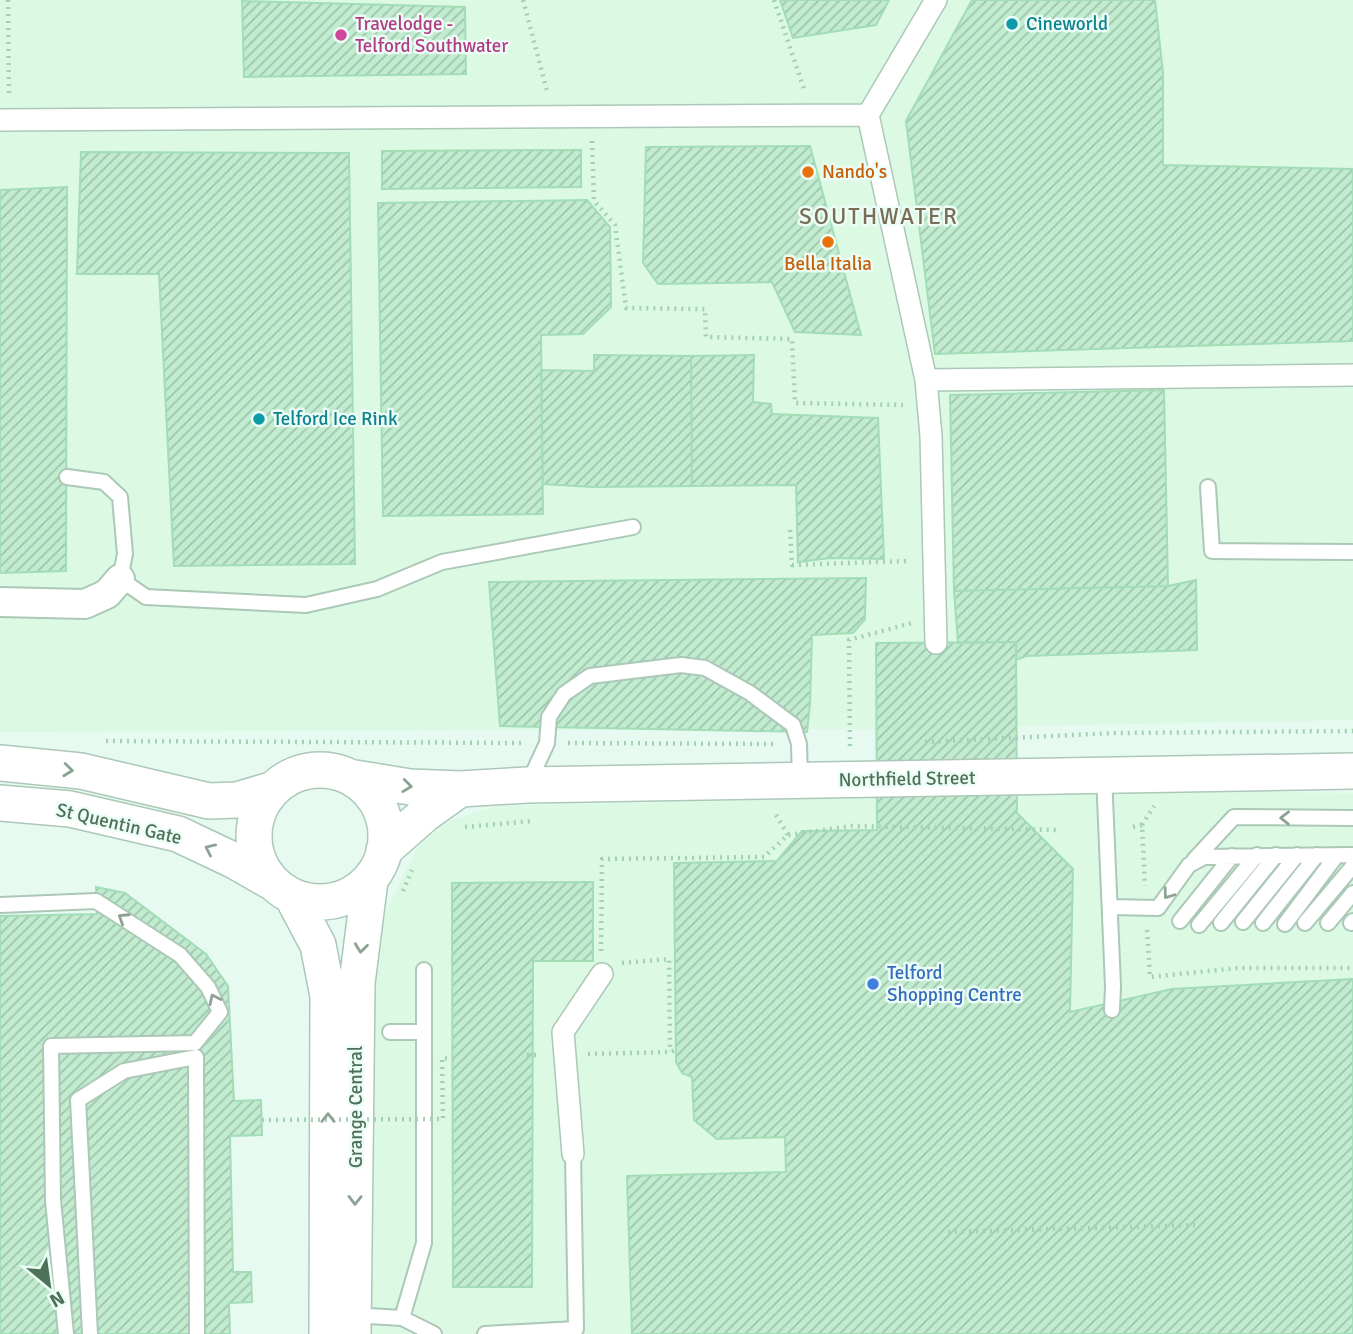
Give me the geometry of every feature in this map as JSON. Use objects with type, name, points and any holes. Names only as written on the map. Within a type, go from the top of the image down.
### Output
[{"type":"street","points":[[936,0],[868,115],[926,380],[936,643]]},
{"type":"street","points":[[5,120],[868,115]]},
{"type":"street","points":[[926,380],[1353,375]]},
{"type":"street","points":[[0,602],[85,604],[107,594],[120,579]]},
{"type":"street","points":[[0,763],[81,771],[209,801],[237,800],[271,790],[289,777],[310,770],[332,771],[355,778],[375,798],[382,811],[386,825],[377,865]]},
{"type":"street","name":"Northfield Street","points":[[355,778],[410,787],[460,789],[527,785],[1353,771]]},
{"type":"street","points":[[271,790],[255,819],[255,852],[261,867],[281,889],[314,903],[335,901],[351,895],[425,814],[460,789]]},
{"type":"street","name":"St Quentin Gate","points":[[0,803],[70,809],[178,834],[235,861],[281,889]]},
{"type":"street","name":"Grange Central","points":[[340,1325],[357,983],[377,865]]},
{"type":"street","name":"Grange Central","points":[[281,889],[318,945],[328,996],[340,1325]]},
{"type":"street","points":[[573,1154],[563,1032],[602,969]]},
{"type":"lane","points":[[67,477],[104,482],[120,498],[125,554],[120,579],[146,597],[306,605],[377,589],[442,562],[633,527]]},
{"type":"lane","points":[[1208,487],[1212,551],[1353,552]]},
{"type":"lane","points":[[527,785],[547,743],[549,716],[564,694],[590,676],[681,665],[705,668],[750,693],[793,725],[800,744],[800,782]]},
{"type":"lane","points":[[1104,775],[1112,1010]]},
{"type":"lane","points":[[1110,906],[1158,908],[1189,865],[1234,817],[1353,818]]},
{"type":"lane","points":[[1221,923],[1276,855]]},
{"type":"lane","points":[[1243,922],[1297,855]]},
{"type":"lane","points":[[1263,923],[1317,855]]},
{"type":"lane","points":[[1285,923],[1337,855]]},
{"type":"lane","points":[[1189,865],[1204,857],[1353,855]]},
{"type":"lane","points":[[1180,921],[1232,856]]},
{"type":"lane","points":[[1199,925],[1257,856]]},
{"type":"lane","points":[[1305,923],[1353,866]]},
{"type":"lane","points":[[1328,923],[1353,893]]},
{"type":"lane","points":[[0,905],[96,901],[180,955],[208,987],[220,1012],[195,1043],[51,1046],[53,1200],[66,1334]]},
{"type":"lane","points":[[402,1318],[424,1243],[424,970]]},
{"type":"lane","points":[[390,1032],[423,1032]]},
{"type":"lane","points":[[90,1334],[78,1100],[124,1071],[196,1057],[197,1334]]},
{"type":"lane","points":[[485,1334],[576,1329],[573,1154]]},
{"type":"lane","points":[[340,1325],[402,1318],[434,1334]]},
{"type":"path","points":[[5,120],[8,0]]},
{"type":"path","points":[[523,0],[553,116]]},
{"type":"path","points":[[774,0],[814,117]]},
{"type":"path","points":[[592,115],[594,201],[615,225],[626,308],[705,309],[706,337],[792,339],[795,403],[929,405]]},
{"type":"path","points":[[790,530],[792,565],[934,560]]},
{"type":"path","points":[[94,741],[850,746],[849,640],[935,617]]},
{"type":"path","points":[[920,743],[1115,733],[1353,731]]},
{"type":"path","points":[[763,815],[777,815],[788,835]]},
{"type":"path","points":[[454,830],[540,820]]},
{"type":"path","points":[[579,1054],[673,1051],[669,959],[602,969],[602,859],[764,857],[788,835],[851,825],[1060,830]]},
{"type":"path","points":[[403,892],[412,870],[420,861]]},
{"type":"path","points":[[527,1055],[553,1054]]},
{"type":"path","points":[[262,1120],[443,1119],[442,1058],[453,1059]]},
{"type":"path","points":[[390,1124],[391,1113]]},
{"type":"path","points":[[948,1232],[1199,1224]]},
{"type":"shaded area","points":[[0,0],[1353,0],[1353,720],[867,729],[0,732]]},
{"type":"shaded area","points":[[1143,792],[1353,793],[1353,1334],[369,1334],[374,953],[386,911],[418,846],[451,820],[496,806]]},
{"type":"building","points":[[780,0],[889,0],[876,25],[793,38]]},
{"type":"building","points":[[972,0],[1155,0],[1163,73],[1163,165],[1353,169],[1353,341],[935,354],[906,121]]},
{"type":"building","points":[[242,1],[465,7],[466,74],[244,77]]},
{"type":"building","points":[[810,146],[861,335],[795,332],[772,282],[658,284],[643,263],[646,147]]},
{"type":"building","points":[[581,150],[581,187],[382,189],[382,151]]},
{"type":"building","name":"Telford Ice Rink","points":[[81,152],[349,153],[355,564],[174,566],[159,274],[77,274]]},
{"type":"building","points":[[67,187],[66,571],[0,573],[0,190]]},
{"type":"building","points":[[587,200],[610,227],[611,307],[583,334],[541,335],[543,514],[383,516],[378,203]]},
{"type":"building","points":[[594,355],[691,356],[692,486],[593,487],[543,484],[541,370],[594,371]]},
{"type":"building","points":[[754,355],[753,402],[771,404],[772,414],[878,418],[884,559],[830,558],[798,562],[796,485],[692,486],[691,356]]},
{"type":"building","points":[[1164,390],[1168,586],[954,591],[950,395]]},
{"type":"building","points":[[866,578],[865,619],[853,633],[812,635],[807,732],[500,726],[489,582]]},
{"type":"building","points":[[1196,580],[1197,650],[1026,656],[1016,660],[1016,642],[958,643],[954,591],[1168,586]]},
{"type":"building","name":"Telford Shopping Centre","points":[[1016,642],[1017,813],[1073,869],[1070,1012],[1172,989],[1353,979],[1353,1334],[632,1334],[627,1176],[786,1172],[785,1137],[717,1139],[694,1120],[692,1077],[682,1073],[676,1062],[674,863],[777,861],[802,831],[877,830],[876,643]]},
{"type":"building","points":[[593,882],[593,961],[533,961],[532,1287],[453,1287],[452,883]]},
{"type":"building","points":[[96,887],[125,893],[206,954],[228,986],[234,1101],[261,1100],[262,1135],[230,1136],[233,1272],[251,1272],[252,1302],[229,1303],[230,1334],[0,1334],[0,916],[97,914]]},
{"type":"place","name":"Cineworld","points":[[1012,24]]},
{"type":"place","name":"Travelodge - Telford Southwater","points":[[341,35]]},
{"type":"place","name":"Nando's","points":[[808,172]]},
{"type":"place","name":"Bella Italia","points":[[828,242]]},
{"type":"place","name":"Telford Ice Rink","points":[[259,419]]},
{"type":"place","name":"Telford Shopping Centre","points":[[873,984]]},
{"type":"district","name":"SOUTHWATER","points":[[879,216]]}]
